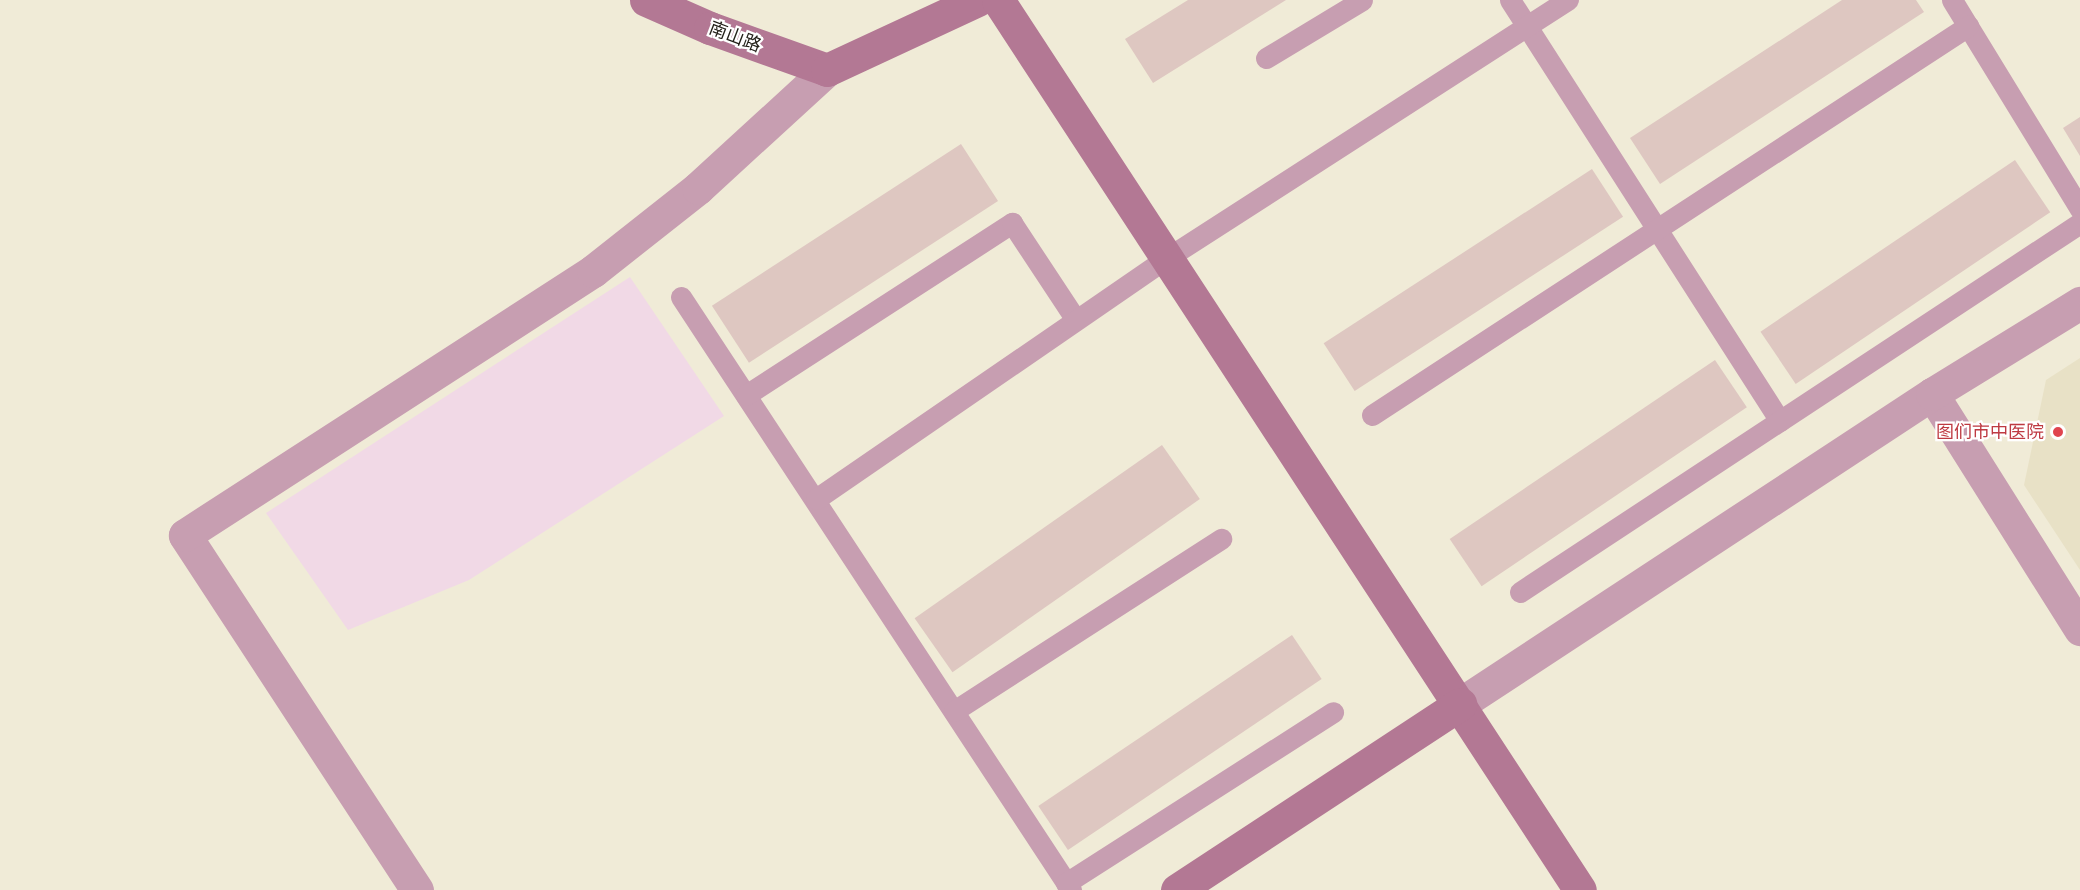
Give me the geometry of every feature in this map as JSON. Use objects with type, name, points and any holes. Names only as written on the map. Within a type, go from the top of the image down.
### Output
[{"type":"street","name":"南山路","points":[[646,0],[710,28],[827,70]]},
{"type":"street","points":[[417,890],[185,535],[593,271],[698,188],[827,70],[978,0]]},
{"type":"street","points":[[998,0],[1580,890]]},
{"type":"street","points":[[1177,890],[1932,394],[2080,303]]},
{"type":"street","points":[[1932,394],[2080,629]]},
{"type":"lane","points":[[1266,58],[1362,0]]},
{"type":"lane","points":[[1510,0],[1780,421]]},
{"type":"lane","points":[[816,499],[1167,258],[1568,0]]},
{"type":"lane","points":[[1952,0],[2080,209]]},
{"type":"lane","points":[[1372,415],[1968,26]]},
{"type":"lane","points":[[746,395],[1012,223],[1076,320]]},
{"type":"lane","points":[[1520,592],[2080,223]]},
{"type":"lane","points":[[681,297],[816,499],[1069,887],[1333,712]]},
{"type":"lane","points":[[954,711],[1221,539]]},
{"type":"shaded area","points":[[630,277],[724,416],[469,580],[348,630],[266,513]]},
{"type":"shaded area","name":"图们市中医院","points":[[2080,358],[2080,570],[2024,485],[2046,380]]},
{"type":"building","points":[[1188,0],[1286,0],[1153,83],[1125,39]]},
{"type":"building","points":[[1842,0],[1916,0],[1924,12],[1660,184],[1630,138]]},
{"type":"building","points":[[2080,117],[2080,156],[2063,128]]},
{"type":"building","points":[[961,144],[998,201],[749,363],[712,306]]},
{"type":"building","points":[[2015,160],[2050,212],[1796,384],[1760,332]]},
{"type":"building","points":[[1592,169],[1623,217],[1355,391],[1324,343]]},
{"type":"building","points":[[1715,360],[1747,407],[1482,586],[1450,539]]},
{"type":"building","points":[[1162,445],[1200,499],[952,672],[915,618]]},
{"type":"building","points":[[1292,635],[1322,679],[1068,850],[1038,806]]},
{"type":"place","name":"图们市中医院","points":[[2058,432]]}]
